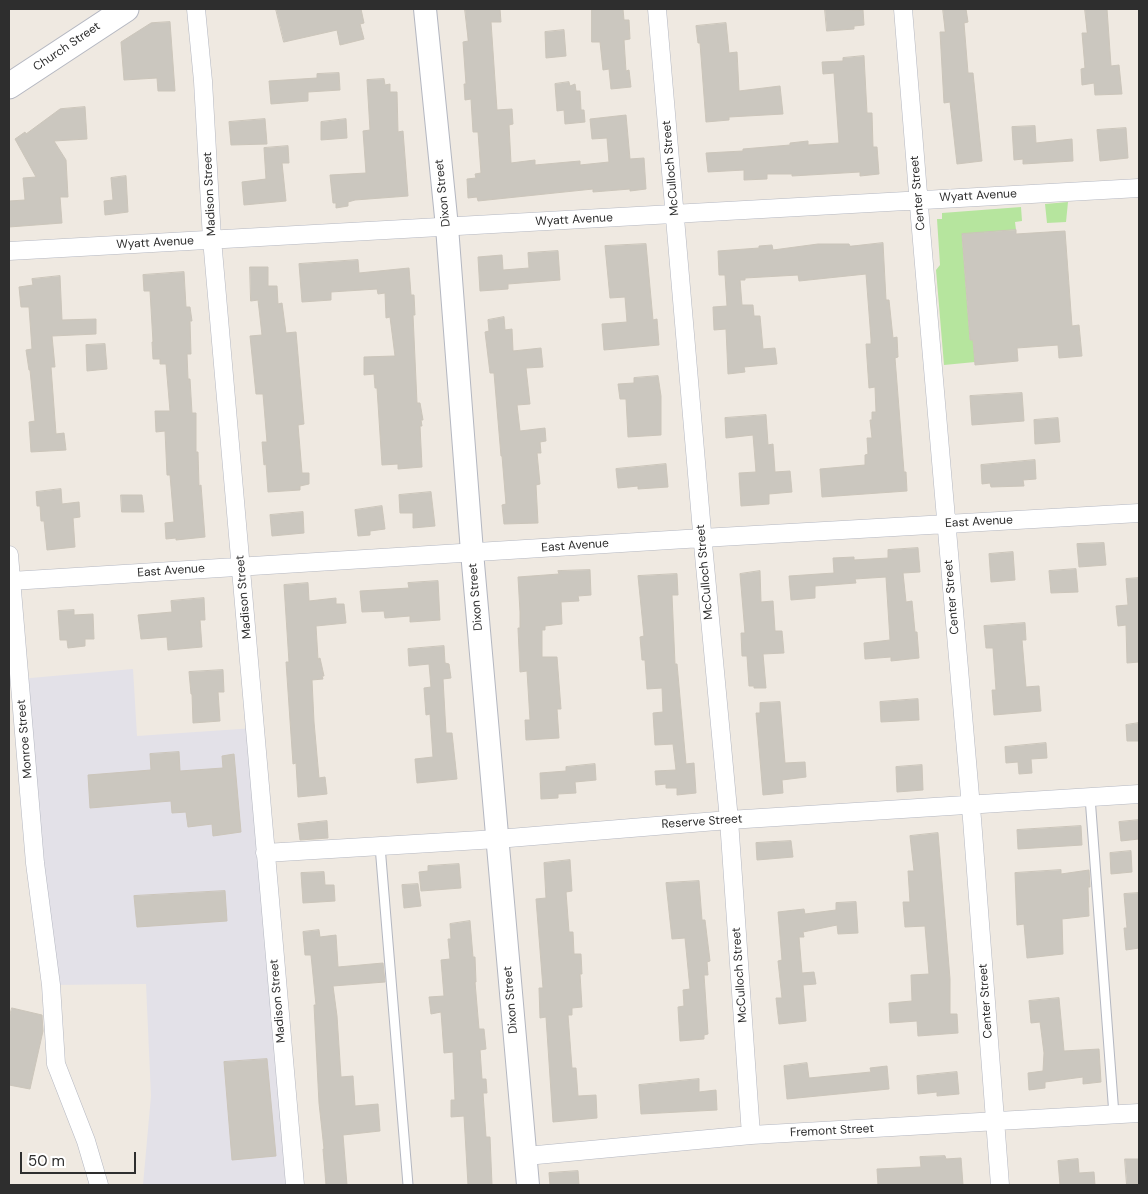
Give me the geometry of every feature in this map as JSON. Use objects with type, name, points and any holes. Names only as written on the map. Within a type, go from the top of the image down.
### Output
[{"type":"main road","name":"Church Street","points":[[9,76],[97,9]]},
{"type":"main road","name":"Church Street","points":[[9,86],[126,9]]},
{"type":"street","name":"Madison Street","points":[[196,9],[203,81],[212,239],[295,1185]]},
{"type":"street","name":"Dixon Street","points":[[425,9],[447,227],[472,552],[528,1185]]},
{"type":"street","name":"McCulloch Street","points":[[657,9],[728,820],[751,1135]]},
{"type":"street","name":"Center Street","points":[[903,9],[971,806],[1000,1185]]},
{"type":"street","name":"Wyatt Avenue","points":[[9,251],[1139,188]]},
{"type":"street","name":"East Avenue","points":[[11,581],[1139,513]]},
{"type":"street","name":"Monroe Street","points":[[9,555],[35,863],[51,985],[56,1064],[86,1141],[99,1185]]},
{"type":"street","name":"Reserve Street","points":[[265,853],[497,839],[728,820],[1139,794]]},
{"type":"street","name":"Fremont Street","points":[[526,1156],[751,1135],[1139,1113]]},
{"type":"lane","points":[[1090,797],[1114,1115]]},
{"type":"lane","points":[[380,846],[408,1185]]},
{"type":"shaded area","points":[[133,669],[137,736],[255,728],[295,1185],[143,1185],[151,1096],[146,984],[51,985],[19,679]]},
{"type":"green space","points":[[1068,202],[1066,222],[1047,223],[1045,204]]},
{"type":"green space","points":[[1021,207],[1022,221],[1015,222],[1016,230],[962,235],[970,340],[973,340],[975,362],[944,365],[936,270],[940,265],[937,219],[942,219],[942,213]]},
{"type":"building","points":[[276,9],[361,9],[364,23],[360,24],[364,39],[340,45],[337,30],[284,42]]},
{"type":"building","points":[[465,9],[500,9],[501,22],[491,22],[497,110],[512,109],[513,124],[509,125],[511,163],[535,160],[535,165],[580,161],[580,165],[609,162],[607,138],[592,139],[590,119],[626,115],[630,159],[644,158],[646,189],[593,192],[593,189],[478,201],[477,197],[468,198],[467,179],[476,178],[475,174],[481,173],[478,132],[473,132],[471,99],[465,100],[464,84],[466,84],[463,42],[468,41]]},
{"type":"building","points":[[592,9],[623,9],[624,20],[629,20],[630,39],[624,40],[626,71],[629,70],[631,87],[611,89],[609,69],[603,70],[600,42],[592,42]]},
{"type":"building","points":[[825,9],[863,10],[864,25],[854,26],[854,29],[827,31]]},
{"type":"building","points":[[943,9],[966,9],[968,22],[964,23],[968,73],[973,73],[982,161],[957,164],[950,102],[944,103],[940,32],[945,32]]},
{"type":"building","points":[[1085,9],[1107,9],[1111,66],[1119,65],[1122,94],[1095,95],[1094,83],[1082,85],[1081,69],[1085,68],[1082,33],[1087,33]]},
{"type":"building","points":[[170,22],[175,91],[158,91],[157,78],[124,80],[121,42],[151,23]]},
{"type":"building","points":[[726,23],[729,53],[737,52],[739,91],[780,86],[783,114],[729,117],[729,120],[706,122],[700,43],[698,43],[696,26]]},
{"type":"building","points":[[564,30],[566,56],[546,58],[545,32]]},
{"type":"building","points":[[864,56],[867,113],[872,113],[873,147],[877,147],[879,174],[860,176],[860,172],[792,176],[792,174],[767,174],[767,179],[744,180],[744,170],[708,172],[706,153],[743,151],[743,149],[790,145],[790,143],[808,141],[808,145],[839,143],[834,73],[823,74],[822,62],[843,61],[843,58]]},
{"type":"building","points":[[339,73],[340,90],[308,92],[308,101],[271,104],[269,81],[317,78],[317,74]]},
{"type":"building","points":[[384,79],[385,85],[390,84],[390,92],[397,92],[398,132],[403,131],[408,196],[355,200],[348,202],[348,206],[336,208],[336,203],[333,203],[330,175],[366,173],[363,131],[370,130],[367,80]]},
{"type":"building","points":[[569,82],[570,86],[575,84],[576,91],[580,91],[581,110],[584,110],[585,122],[565,124],[564,110],[557,111],[555,84]]},
{"type":"building","points":[[85,107],[87,139],[54,141],[66,160],[68,197],[60,197],[62,223],[9,227],[9,201],[25,200],[23,178],[36,177],[15,139],[25,132],[26,134],[60,109]]},
{"type":"building","points":[[265,119],[267,144],[231,145],[229,122]]},
{"type":"building","points":[[346,119],[347,138],[321,140],[321,122]]},
{"type":"building","points":[[1035,126],[1036,143],[1072,139],[1073,161],[1023,164],[1023,159],[1014,160],[1012,127]]},
{"type":"building","points":[[1126,128],[1128,158],[1100,161],[1097,130]]},
{"type":"building","points":[[288,146],[289,163],[282,163],[286,201],[244,205],[242,182],[266,179],[264,148]]},
{"type":"building","points":[[126,176],[128,212],[105,215],[104,201],[113,200],[111,178]]},
{"type":"building","points":[[1016,230],[1016,234],[1065,231],[1072,326],[1079,325],[1082,356],[1059,358],[1058,345],[1017,348],[1018,361],[975,365],[973,340],[970,340],[962,234]]},
{"type":"building","points":[[883,243],[886,300],[889,300],[893,338],[897,337],[898,357],[895,358],[907,491],[822,497],[820,469],[865,465],[865,455],[868,454],[867,438],[872,438],[870,420],[872,420],[872,412],[876,412],[875,387],[869,388],[866,344],[871,344],[871,339],[866,274],[799,281],[798,275],[745,278],[745,280],[740,280],[742,305],[753,305],[754,316],[760,316],[763,349],[775,348],[777,364],[744,367],[745,372],[728,374],[726,329],[714,330],[713,307],[727,306],[725,275],[719,275],[718,251],[759,248],[759,246],[772,245],[773,250],[818,244],[849,244],[850,246]]},
{"type":"building","points":[[646,244],[653,320],[657,319],[659,345],[604,350],[602,324],[627,322],[625,297],[610,298],[605,246]]},
{"type":"building","points":[[558,251],[560,280],[508,284],[508,289],[480,291],[478,257],[502,255],[503,270],[529,268],[528,253]]},
{"type":"building","points":[[358,260],[359,273],[409,268],[411,295],[414,295],[415,315],[413,315],[417,403],[420,403],[423,420],[421,420],[422,426],[420,426],[422,467],[398,469],[398,464],[382,465],[377,388],[375,388],[374,374],[364,375],[364,357],[395,356],[390,317],[386,318],[385,293],[378,294],[377,289],[331,292],[331,300],[302,302],[299,264]]},
{"type":"building","points":[[250,267],[268,267],[268,286],[277,286],[278,304],[282,303],[286,333],[296,332],[304,424],[298,425],[302,473],[309,473],[309,484],[300,486],[300,490],[268,492],[262,442],[267,442],[263,394],[256,394],[250,336],[262,335],[258,300],[251,301]]},
{"type":"building","points":[[184,272],[186,307],[190,307],[192,321],[190,321],[191,354],[187,354],[188,379],[190,379],[192,413],[196,413],[196,452],[198,452],[199,486],[201,485],[205,537],[176,540],[176,538],[166,539],[165,523],[174,522],[170,475],[167,475],[165,431],[156,432],[155,411],[170,411],[166,364],[160,364],[160,359],[153,359],[150,291],[144,291],[143,275]]},
{"type":"building","points":[[60,276],[62,320],[96,319],[96,334],[52,336],[55,367],[51,367],[56,434],[64,433],[66,450],[31,452],[29,422],[35,421],[26,350],[32,349],[29,307],[21,307],[19,287],[33,285],[32,279]]},
{"type":"building","points":[[504,317],[505,330],[512,329],[513,351],[541,348],[543,367],[526,368],[530,404],[517,405],[520,431],[545,428],[546,441],[540,442],[541,453],[537,453],[540,484],[536,485],[538,523],[504,524],[502,505],[506,504],[494,373],[490,373],[485,332],[489,331],[488,320]]},
{"type":"building","points":[[105,344],[107,369],[87,371],[86,345]]},
{"type":"building","points":[[658,376],[661,396],[661,435],[628,437],[626,399],[620,399],[618,384],[634,383],[634,378]]},
{"type":"building","points":[[1022,393],[1024,421],[972,425],[970,396]]},
{"type":"building","points":[[766,415],[768,445],[773,444],[775,472],[790,471],[792,492],[769,494],[769,504],[741,506],[739,473],[756,472],[753,435],[726,438],[725,418]]},
{"type":"building","points":[[1058,418],[1060,442],[1035,444],[1034,420]]},
{"type":"building","points":[[1035,460],[1036,479],[1023,480],[1024,486],[991,487],[990,483],[982,484],[981,465]]},
{"type":"building","points":[[666,464],[668,487],[638,489],[638,486],[618,488],[616,469]]},
{"type":"building","points":[[61,489],[62,504],[79,502],[80,517],[73,518],[75,547],[47,550],[44,521],[41,521],[40,506],[37,506],[36,492]]},
{"type":"building","points":[[431,492],[435,526],[413,528],[413,513],[400,513],[399,495]]},
{"type":"building","points":[[121,495],[142,495],[144,512],[122,512]]},
{"type":"building","points":[[382,506],[385,529],[370,531],[370,535],[358,536],[355,510]]},
{"type":"building","points":[[303,512],[304,533],[272,536],[270,515]]},
{"type":"building","points":[[1104,543],[1106,565],[1079,567],[1077,544]]},
{"type":"building","points":[[918,548],[920,572],[903,573],[906,602],[912,601],[919,658],[891,661],[891,657],[865,659],[864,643],[890,640],[886,577],[855,579],[856,583],[815,586],[815,598],[791,600],[789,576],[834,573],[833,558],[854,557],[854,560],[888,558],[888,550]]},
{"type":"building","points":[[1013,552],[1015,580],[991,582],[989,554]]},
{"type":"building","points":[[1076,569],[1078,592],[1051,593],[1049,571]]},
{"type":"building","points":[[590,570],[591,595],[578,596],[579,601],[561,602],[562,624],[545,626],[545,630],[542,630],[542,657],[557,657],[561,709],[557,709],[559,738],[526,740],[525,720],[530,720],[527,671],[520,672],[518,577],[559,574],[558,571]]},
{"type":"building","points":[[760,571],[761,602],[773,601],[775,631],[782,631],[784,653],[763,654],[766,688],[754,688],[754,686],[749,686],[747,656],[742,656],[741,633],[745,633],[740,574]]},
{"type":"building","points":[[677,574],[678,595],[672,595],[675,664],[677,664],[686,764],[694,763],[696,793],[677,795],[677,788],[666,788],[666,784],[656,785],[655,771],[676,770],[673,744],[655,745],[653,713],[663,712],[662,688],[647,689],[645,660],[642,660],[640,637],[644,636],[638,576]]},
{"type":"building","points":[[1139,578],[1139,662],[1127,663],[1126,625],[1118,626],[1116,606],[1128,605],[1126,579]]},
{"type":"building","points":[[438,581],[440,620],[410,622],[410,616],[385,618],[384,611],[362,612],[360,591],[409,588],[408,583]]},
{"type":"building","points":[[308,583],[309,601],[336,598],[336,604],[344,604],[346,623],[316,626],[318,659],[320,658],[324,676],[322,676],[323,679],[312,680],[314,722],[319,778],[325,777],[327,794],[298,797],[296,763],[293,764],[286,662],[289,662],[284,585]]},
{"type":"building","points":[[204,598],[205,620],[200,620],[202,647],[168,650],[167,637],[141,639],[138,615],[172,612],[171,601]]},
{"type":"building","points":[[74,610],[74,615],[93,614],[94,639],[85,639],[85,646],[68,648],[67,640],[60,640],[58,611]]},
{"type":"building","points":[[1025,623],[1026,640],[1022,640],[1026,687],[1039,686],[1041,711],[994,715],[992,690],[996,690],[993,648],[986,648],[984,626]]},
{"type":"building","points":[[444,646],[445,663],[449,664],[451,678],[443,679],[446,733],[452,733],[457,779],[417,783],[415,759],[433,757],[430,714],[426,715],[424,688],[431,687],[429,664],[409,666],[408,649]]},
{"type":"building","points":[[223,670],[224,692],[218,692],[220,721],[193,723],[189,672]]},
{"type":"building","points":[[918,699],[919,720],[881,722],[880,702]]},
{"type":"building","points":[[780,702],[785,763],[805,762],[806,777],[782,780],[783,793],[763,795],[756,713],[760,713],[760,703]]},
{"type":"building","points":[[1139,723],[1139,741],[1127,741],[1126,725]]},
{"type":"building","points":[[1046,743],[1047,758],[1031,759],[1032,773],[1019,774],[1018,762],[1006,763],[1005,747]]},
{"type":"building","points":[[179,752],[180,771],[223,768],[222,756],[234,754],[241,832],[213,836],[212,824],[188,827],[186,812],[172,813],[171,801],[90,808],[88,775],[151,770],[150,754]]},
{"type":"building","points":[[595,764],[596,780],[575,782],[576,793],[558,794],[558,798],[541,799],[540,773],[566,771],[566,767]]},
{"type":"building","points":[[922,765],[923,790],[897,792],[896,767]]},
{"type":"building","points":[[1139,820],[1139,839],[1121,841],[1119,822]]},
{"type":"building","points":[[327,821],[328,838],[300,840],[298,824]]},
{"type":"building","points":[[1081,826],[1082,845],[1018,849],[1017,830]]},
{"type":"building","points":[[938,833],[950,979],[950,1014],[957,1014],[958,1033],[918,1036],[917,1021],[890,1023],[889,1003],[912,1001],[911,975],[929,974],[925,926],[905,927],[903,902],[910,902],[908,871],[914,871],[910,836]]},
{"type":"building","points":[[791,841],[793,857],[757,860],[756,843]]},
{"type":"building","points":[[1131,851],[1132,872],[1111,874],[1110,853]]},
{"type":"building","points":[[570,860],[572,891],[566,892],[569,932],[573,932],[574,954],[581,954],[582,974],[580,974],[582,1007],[572,1008],[572,1015],[568,1015],[572,1068],[576,1068],[578,1096],[596,1095],[597,1118],[553,1122],[546,1017],[540,1018],[539,988],[543,988],[536,899],[546,898],[544,863]]},
{"type":"building","points":[[459,864],[461,888],[421,891],[419,872],[428,871],[428,866]]},
{"type":"building","points":[[1061,870],[1061,874],[1089,870],[1089,916],[1062,919],[1063,954],[1027,958],[1024,924],[1017,925],[1015,873]]},
{"type":"building","points":[[324,872],[325,885],[334,885],[335,901],[303,903],[301,873]]},
{"type":"building","points":[[699,881],[702,920],[705,920],[710,961],[707,962],[708,975],[704,975],[708,1034],[704,1035],[704,1039],[680,1041],[678,1007],[684,1006],[683,990],[690,989],[685,938],[672,939],[666,883]]},
{"type":"building","points":[[418,884],[421,906],[404,908],[402,885]]},
{"type":"building","points":[[225,891],[227,921],[137,927],[134,896]]},
{"type":"building","points":[[1139,893],[1139,948],[1126,950],[1124,928],[1127,928],[1124,894]]},
{"type":"building","points":[[856,902],[858,933],[838,934],[837,925],[803,932],[804,937],[799,937],[802,973],[814,972],[816,984],[803,985],[806,1021],[779,1024],[776,998],[782,998],[778,961],[782,960],[778,912],[804,909],[805,914],[836,910],[836,903]]},
{"type":"building","points":[[470,921],[473,957],[475,957],[479,1029],[484,1029],[486,1049],[480,1050],[482,1079],[486,1079],[487,1093],[483,1093],[486,1137],[490,1137],[492,1185],[468,1185],[464,1116],[451,1117],[451,1100],[455,1100],[453,1052],[444,1053],[441,1012],[431,1014],[429,997],[444,996],[441,960],[450,959],[448,939],[451,939],[450,924]]},
{"type":"building","points":[[319,930],[320,937],[336,935],[338,967],[383,963],[385,982],[333,986],[341,1077],[353,1076],[355,1106],[378,1104],[380,1131],[343,1135],[347,1185],[326,1185],[319,1103],[314,1005],[316,1005],[311,955],[305,955],[303,932]]},
{"type":"building","points":[[1059,998],[1064,1051],[1099,1049],[1101,1082],[1083,1084],[1083,1077],[1045,1082],[1045,1088],[1029,1090],[1028,1073],[1043,1071],[1044,1053],[1040,1022],[1031,1023],[1029,1001]]},
{"type":"building","points":[[12,1008],[42,1015],[43,1031],[30,1089],[9,1085],[9,1018]]},
{"type":"building","points":[[267,1059],[276,1156],[232,1160],[224,1062]]},
{"type":"building","points":[[807,1063],[809,1078],[871,1072],[870,1068],[887,1066],[889,1089],[787,1099],[784,1066]]},
{"type":"building","points":[[957,1072],[959,1094],[937,1096],[937,1092],[918,1094],[917,1076]]},
{"type":"building","points":[[699,1079],[699,1092],[716,1090],[717,1110],[641,1114],[639,1085]]},
{"type":"building","points":[[945,1156],[946,1159],[961,1158],[963,1185],[878,1185],[877,1169],[921,1167],[920,1157]]},
{"type":"building","points":[[1078,1159],[1079,1173],[1094,1172],[1095,1185],[1060,1185],[1058,1161]]},
{"type":"building","points":[[1125,1159],[1139,1159],[1139,1184],[1127,1185]]},
{"type":"building","points":[[578,1171],[579,1185],[550,1185],[549,1173]]}]
